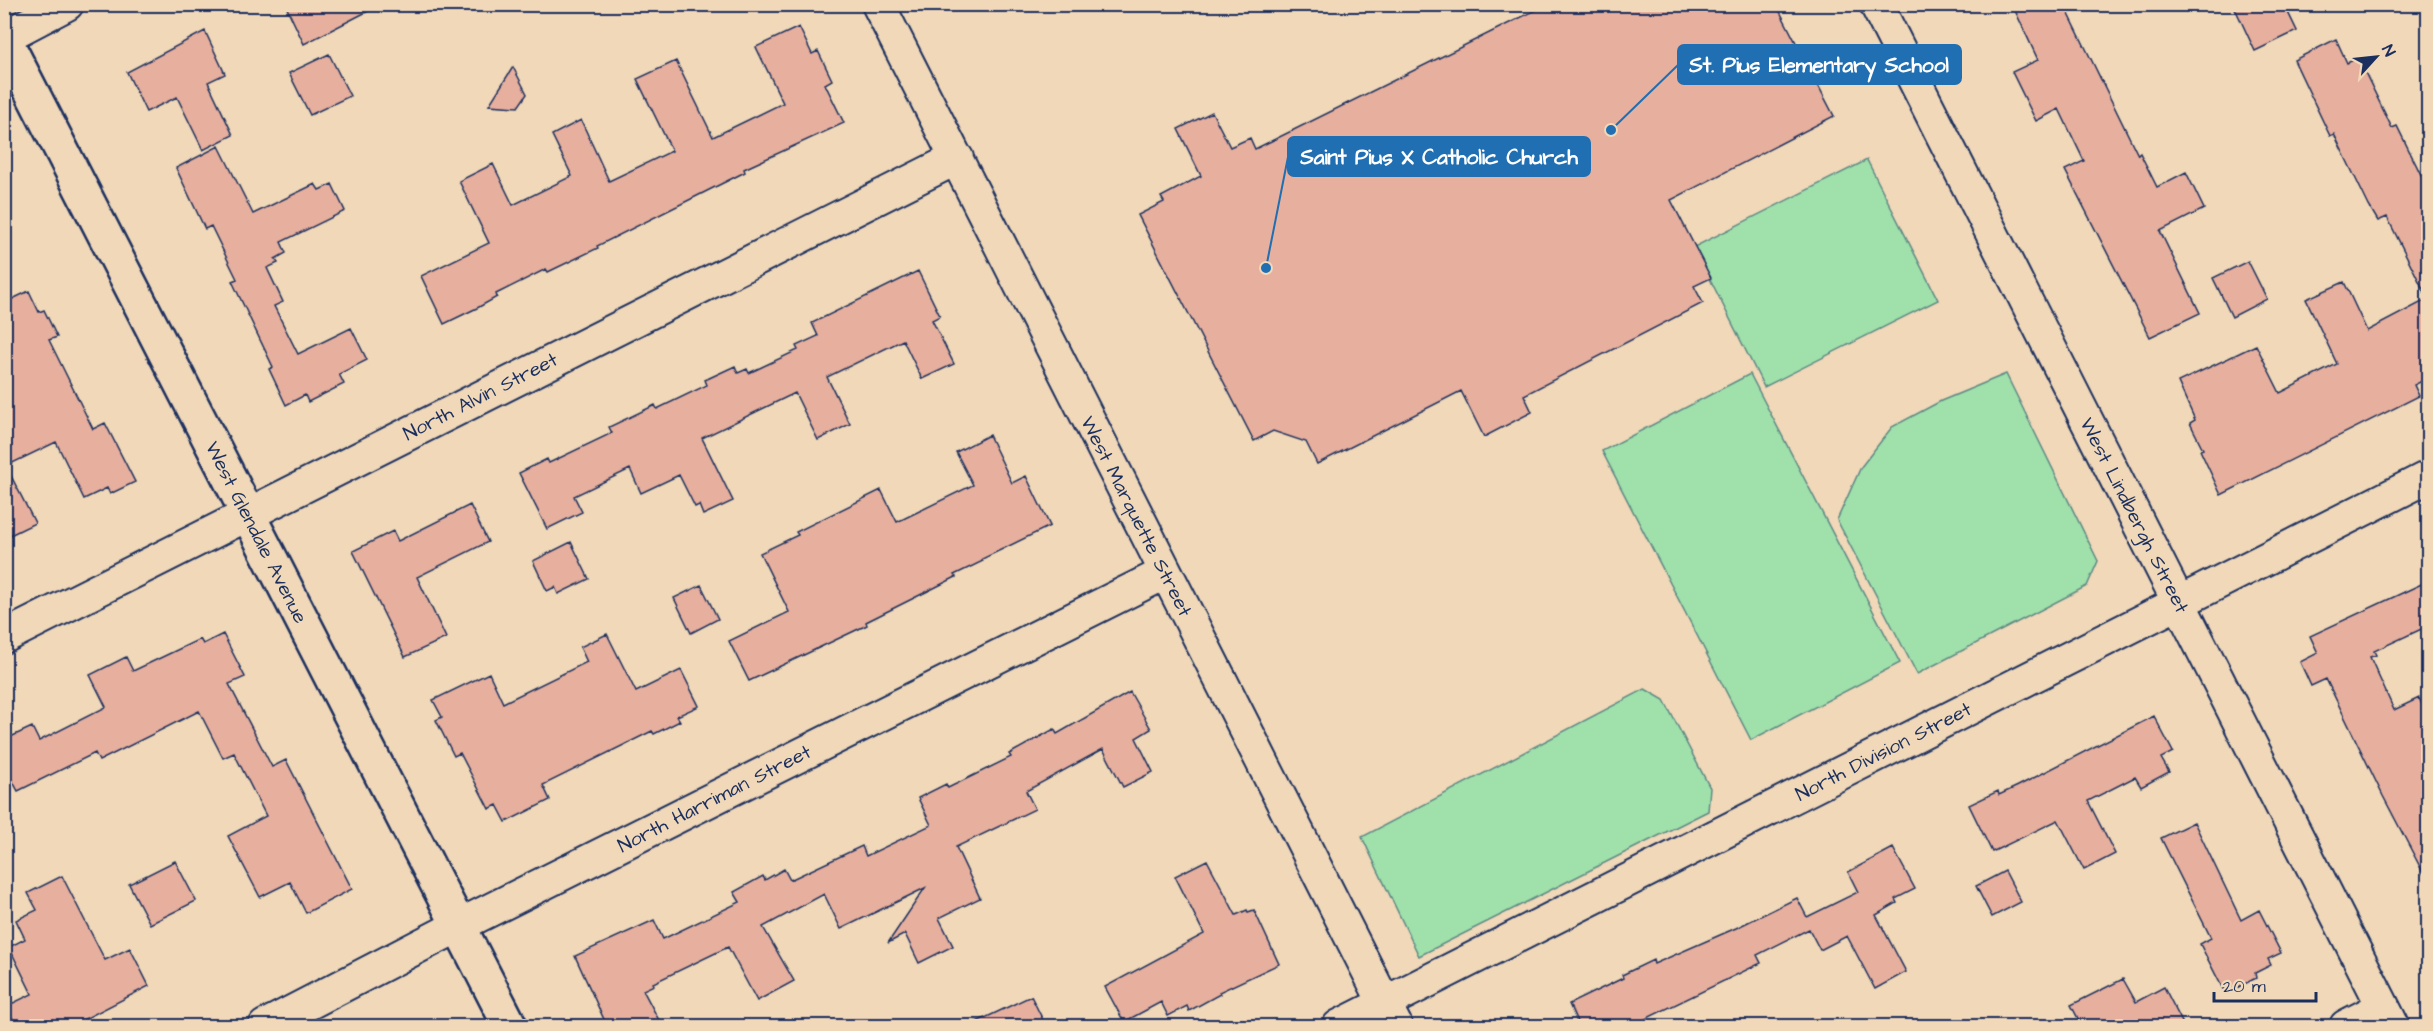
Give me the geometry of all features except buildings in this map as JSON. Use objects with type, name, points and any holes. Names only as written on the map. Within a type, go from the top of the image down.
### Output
[{"type":"street","points":[[4,38],[67,4]]},
{"type":"street","name":"West Marquette Street","points":[[878,4],[1164,573],[1390,1015]]},
{"type":"street","name":"West Lindbergh Street","points":[[1875,4],[2388,1017]]},
{"type":"street","name":"West Glendale Avenue","points":[[4,38],[510,1026]]},
{"type":"street","name":"North Alvin Street","points":[[4,637],[957,158]]},
{"type":"street","name":"North Division Street","points":[[1339,1026],[1390,1015],[2178,601],[2428,477]]},
{"type":"street","name":"North Harriman Street","points":[[265,1026],[458,926],[1164,573]]},
{"type":"street","points":[[2346,1026],[2388,1017]]},
{"type":"green space","points":[[1867,160],[1938,300],[1764,387],[1694,247]]},
{"type":"green space","points":[[1750,374],[1900,663],[1751,740],[1602,451]]},
{"type":"green space","points":[[2006,374],[2098,561],[2087,586],[1917,674],[1837,520],[1861,467],[1892,427],[1941,401]]},
{"type":"green space","points":[[1645,689],[1664,700],[1710,788],[1708,811],[1419,956],[1362,837]]},
{"type":"place","name":"St. Pius Elementary School","points":[[1611,130]]},
{"type":"place","name":"Saint Pius X Catholic Church","points":[[1266,268]]}]
